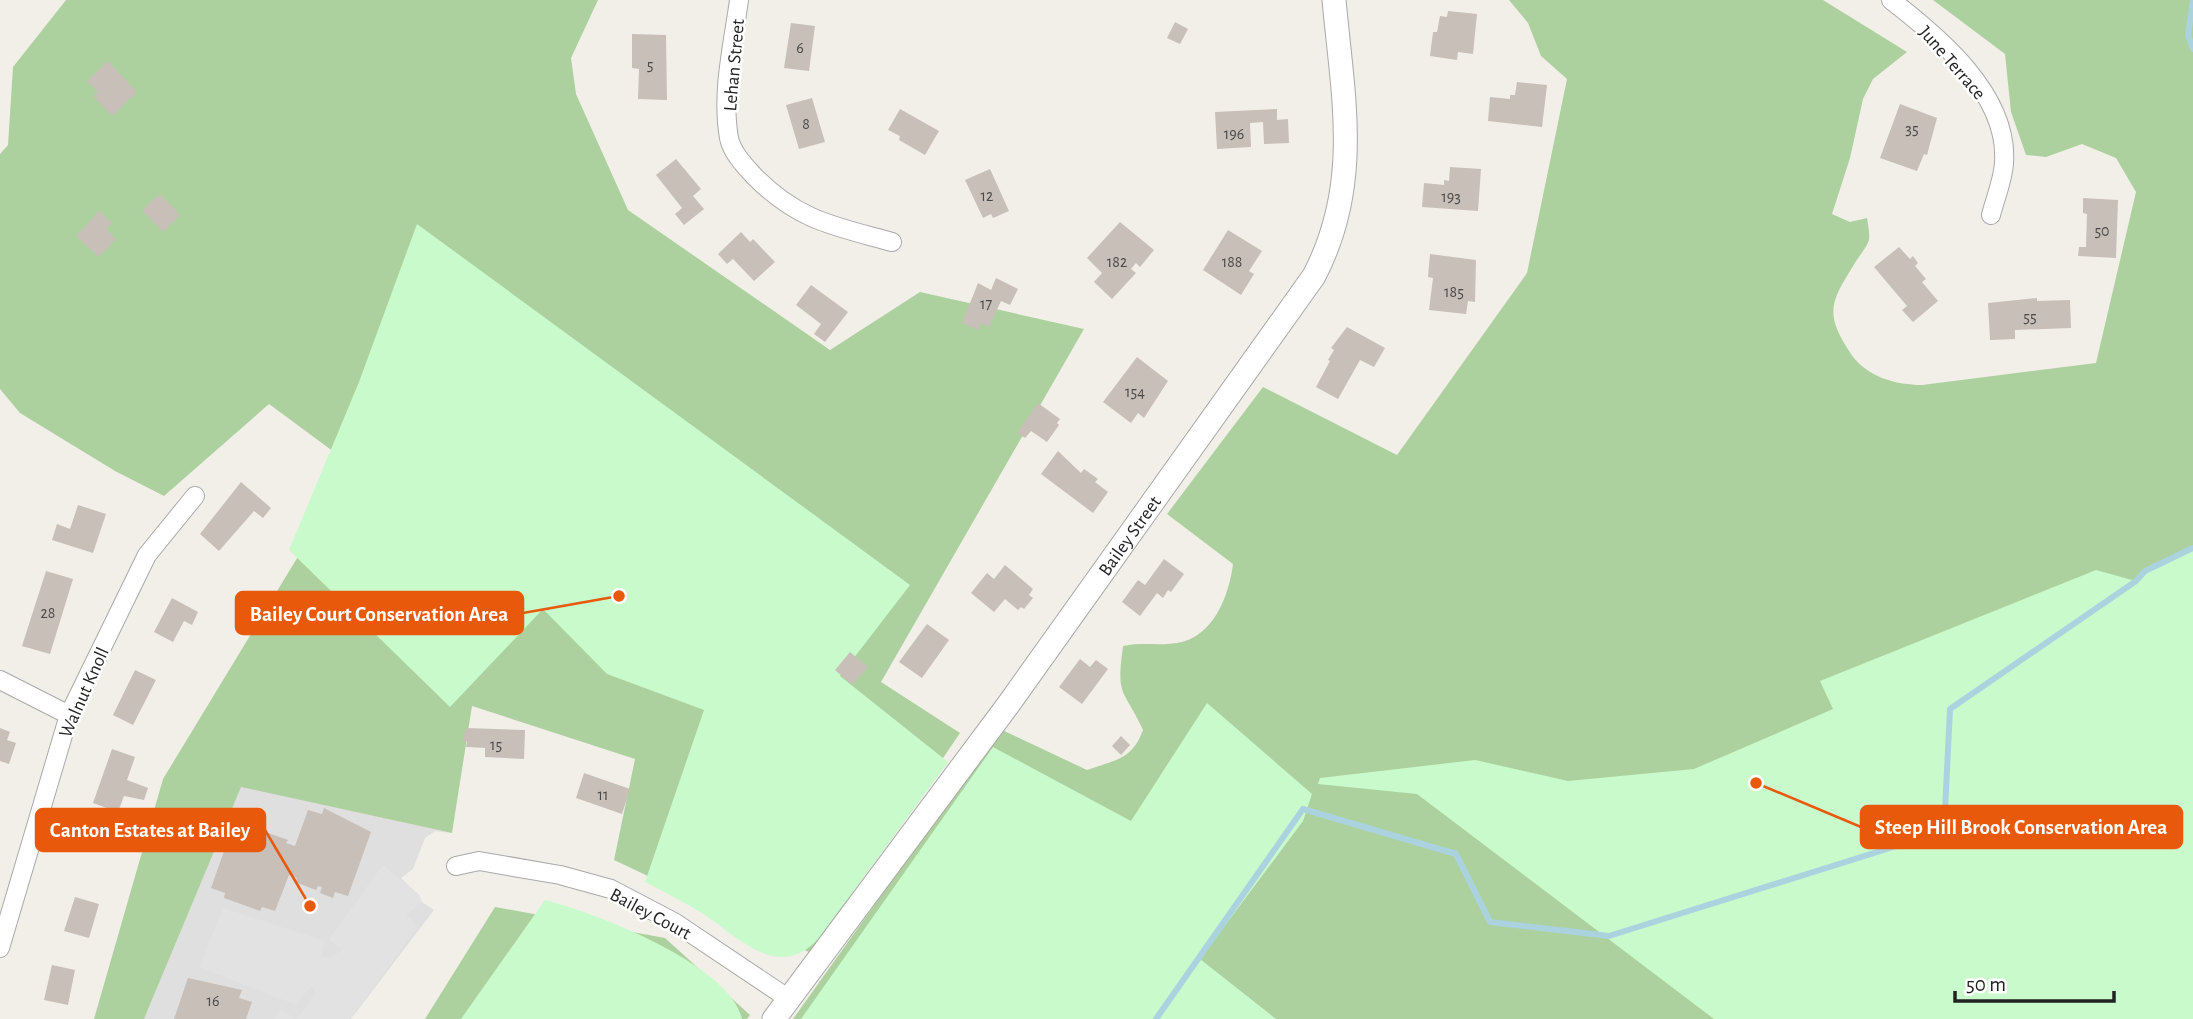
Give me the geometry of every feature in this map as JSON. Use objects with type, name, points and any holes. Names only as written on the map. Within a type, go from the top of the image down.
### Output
[{"type":"street","name":"Lehan Street","points":[[739,0],[726,99],[729,141],[742,163],[779,201],[818,222],[892,242]]},
{"type":"street","name":"Bailey Street","points":[[774,1019],[1016,694],[1314,276],[1329,247],[1345,178],[1347,153],[1334,0]]},
{"type":"street","name":"June Terrace","points":[[1891,0],[1932,34],[1984,93],[2003,137],[2004,164],[1991,215]]},
{"type":"street","name":"Walnut Knoll","points":[[0,948],[69,715],[147,555],[195,496]]},
{"type":"street","points":[[0,680],[69,715]]},
{"type":"street","name":"Bailey Court","points":[[456,866],[479,861],[561,875],[611,889],[674,922],[789,999]]},
{"type":"shaded area","points":[[241,786],[452,833],[435,831],[425,838],[413,869],[401,878],[419,895],[422,902],[434,910],[351,1019],[144,1019]]},
{"type":"shaded area","points":[[383,865],[419,895],[422,902],[406,915],[418,926],[350,1019],[296,1019],[314,996],[315,988],[310,987],[296,1005],[199,967],[223,908],[325,941],[321,957],[332,957],[342,950],[329,939]]},
{"type":"shaded area","points":[[281,1009],[296,1019],[274,1019]]},
{"type":"green space","points":[[66,0],[598,0],[571,58],[576,94],[628,210],[830,350],[920,292],[1084,329],[881,682],[960,733],[811,953],[614,860],[635,759],[472,706],[452,833],[241,787],[144,1019],[94,1019],[163,779],[353,466],[269,404],[164,496],[115,471],[20,413],[0,389],[0,154],[8,145],[13,67]]},
{"type":"green space","points":[[1509,0],[1823,0],[1907,52],[1873,79],[1863,99],[1850,158],[1832,214],[1850,222],[1867,218],[1869,240],[1840,288],[1834,318],[1842,340],[1865,369],[1892,381],[1922,385],[2096,363],[2136,192],[2116,158],[2082,144],[2046,157],[2026,155],[2011,112],[2005,54],[1933,0],[2193,0],[2193,1019],[793,1019],[1000,729],[1087,770],[1121,758],[1134,748],[1143,730],[1121,684],[1123,646],[1177,643],[1201,632],[1210,624],[1223,601],[1233,564],[1167,514],[1263,387],[1397,455],[1527,273],[1567,79],[1541,56],[1528,23]]},
{"type":"green space","points":[[417,224],[910,585],[840,676],[948,762],[819,938],[804,951],[789,956],[774,956],[759,951],[702,913],[645,882],[704,710],[607,674],[543,609],[450,707],[289,550],[359,382]]},
{"type":"green space","points":[[2193,548],[2193,1019],[1714,1019],[1417,794],[1318,784],[1320,778],[1475,760],[1568,781],[1694,769],[1833,709],[1820,681],[2096,570],[2136,581],[2145,571]]},
{"type":"green space","points":[[1207,703],[1312,794],[1303,821],[1200,959],[1276,1019],[801,1019],[993,747],[1131,821]]},
{"type":"green space","points":[[545,900],[626,929],[688,961],[713,979],[732,999],[742,1019],[461,1019]]},
{"type":"green space","points":[[495,907],[665,938],[750,1015],[747,1019],[425,1019]]},
{"type":"building","points":[[1448,11],[1477,14],[1473,54],[1458,52],[1457,60],[1430,56],[1433,32],[1437,32],[1440,16],[1447,17]]},
{"type":"building","points":[[1175,22],[1188,29],[1180,44],[1167,38]]},
{"type":"building","points":[[791,23],[815,26],[809,71],[784,68]]},
{"type":"building","points":[[632,34],[666,35],[667,100],[638,99],[639,69],[632,68]]},
{"type":"building","points":[[108,61],[137,92],[112,116],[93,96],[98,92],[87,81]]},
{"type":"building","points":[[1517,82],[1547,85],[1542,127],[1488,121],[1490,97],[1510,99],[1510,95],[1515,95]]},
{"type":"building","points":[[812,98],[825,142],[799,149],[786,105]]},
{"type":"building","points":[[1900,104],[1937,118],[1927,155],[1924,154],[1917,171],[1880,158]]},
{"type":"building","points":[[900,109],[939,131],[925,155],[899,140],[900,136],[888,130]]},
{"type":"building","points":[[1277,109],[1277,120],[1288,119],[1289,143],[1264,144],[1263,122],[1250,123],[1251,147],[1217,149],[1215,112]]},
{"type":"building","points":[[676,159],[701,189],[693,196],[704,209],[684,225],[675,214],[682,208],[656,175]]},
{"type":"building","points":[[1450,167],[1481,169],[1478,211],[1422,207],[1424,183],[1444,185],[1444,180],[1449,181]]},
{"type":"building","points":[[990,169],[1009,211],[993,218],[991,214],[983,218],[965,180]]},
{"type":"building","points":[[160,194],[180,215],[163,232],[142,210]]},
{"type":"building","points":[[2083,198],[2118,200],[2116,258],[2078,256],[2079,247],[2086,247],[2087,214],[2083,213]]},
{"type":"building","points":[[99,211],[112,223],[106,229],[116,239],[99,257],[76,236]]},
{"type":"building","points":[[1120,222],[1154,250],[1140,267],[1136,263],[1131,269],[1136,273],[1112,299],[1094,282],[1102,273],[1087,258]]},
{"type":"building","points":[[1228,230],[1262,251],[1249,271],[1254,274],[1241,295],[1203,270]]},
{"type":"building","points":[[741,232],[750,242],[753,239],[775,262],[754,281],[733,259],[727,264],[718,254]]},
{"type":"building","points":[[1899,247],[1910,259],[1913,256],[1918,263],[1915,266],[1926,279],[1922,282],[1938,301],[1913,322],[1902,310],[1907,306],[1874,267]]},
{"type":"building","points":[[1430,254],[1476,260],[1475,302],[1468,301],[1466,314],[1429,310],[1433,278],[1428,277]]},
{"type":"building","points":[[996,278],[1018,289],[1010,305],[1001,301],[989,327],[981,323],[978,330],[962,323],[978,283],[991,290]]},
{"type":"building","points":[[811,285],[848,312],[825,342],[814,334],[821,324],[796,305]]},
{"type":"building","points":[[2037,298],[2037,301],[2070,300],[2071,328],[2015,330],[2015,339],[1990,340],[1988,303]]},
{"type":"building","points":[[1347,327],[1385,348],[1374,367],[1360,360],[1338,399],[1316,387],[1330,361],[1328,360],[1334,350],[1331,348]]},
{"type":"building","points":[[1137,357],[1168,381],[1144,418],[1138,413],[1131,423],[1103,402]]},
{"type":"building","points":[[1038,403],[1060,419],[1047,442],[1031,431],[1025,438],[1017,433]]},
{"type":"building","points":[[1058,451],[1081,473],[1084,469],[1098,479],[1095,482],[1108,492],[1093,513],[1041,474]]},
{"type":"building","points":[[241,482],[271,508],[263,518],[254,511],[219,551],[200,534]]},
{"type":"building","points":[[78,505],[106,514],[93,553],[52,540],[57,524],[70,529]]},
{"type":"building","points":[[1164,559],[1184,574],[1163,598],[1157,593],[1140,616],[1122,602],[1138,580],[1145,585]]},
{"type":"building","points":[[1005,565],[1033,589],[1029,595],[1033,598],[1024,609],[1021,607],[1018,610],[1005,599],[994,612],[971,593],[987,573],[994,579]]},
{"type":"building","points":[[46,571],[73,579],[50,654],[22,646]]},
{"type":"building","points":[[172,598],[198,612],[192,625],[184,621],[173,642],[154,632]]},
{"type":"building","points":[[927,624],[949,640],[922,678],[899,662]]},
{"type":"building","points":[[850,652],[868,667],[852,685],[835,670]]},
{"type":"building","points":[[1080,659],[1090,667],[1096,660],[1108,669],[1082,704],[1059,687]]},
{"type":"building","points":[[135,670],[156,680],[133,725],[113,715]]},
{"type":"building","points":[[0,728],[10,732],[7,740],[16,743],[9,764],[0,761]]},
{"type":"building","points":[[466,728],[525,730],[524,759],[485,757],[485,748],[466,747],[467,741],[463,741]]},
{"type":"building","points":[[1121,736],[1130,745],[1121,755],[1112,746]]},
{"type":"building","points":[[112,749],[135,757],[127,780],[148,788],[144,800],[124,796],[118,812],[93,803]]},
{"type":"building","points":[[584,773],[630,789],[622,814],[576,798]]},
{"type":"building","points":[[324,808],[371,832],[348,896],[335,892],[333,898],[320,893],[322,887],[318,886],[316,890],[295,882],[297,878],[289,875],[275,911],[262,907],[260,911],[224,898],[225,893],[211,888],[234,823],[246,827],[249,822],[264,827],[263,831],[288,840],[286,843],[295,846],[308,810],[322,814]]},
{"type":"building","points":[[75,897],[99,904],[89,938],[64,931]]},
{"type":"building","points":[[52,965],[75,970],[68,1005],[44,1000]]},
{"type":"building","points":[[188,978],[242,990],[239,998],[252,1002],[246,1019],[174,1019]]},
{"type":"waterway","points":[[2193,0],[2188,35],[2193,49]]},
{"type":"waterway","points":[[1156,1019],[1303,809],[1456,854],[1490,922],[1609,936],[1944,831],[1950,709],[2136,581],[2145,571],[2193,548]]},
{"type":"place","name":"Bailey Court Conservation Area","points":[[619,596]]},
{"type":"place","name":"Steep Hill Brook Conservation Area","points":[[1756,783]]},
{"type":"place","name":"Canton Estates at Bailey","points":[[310,906]]}]
